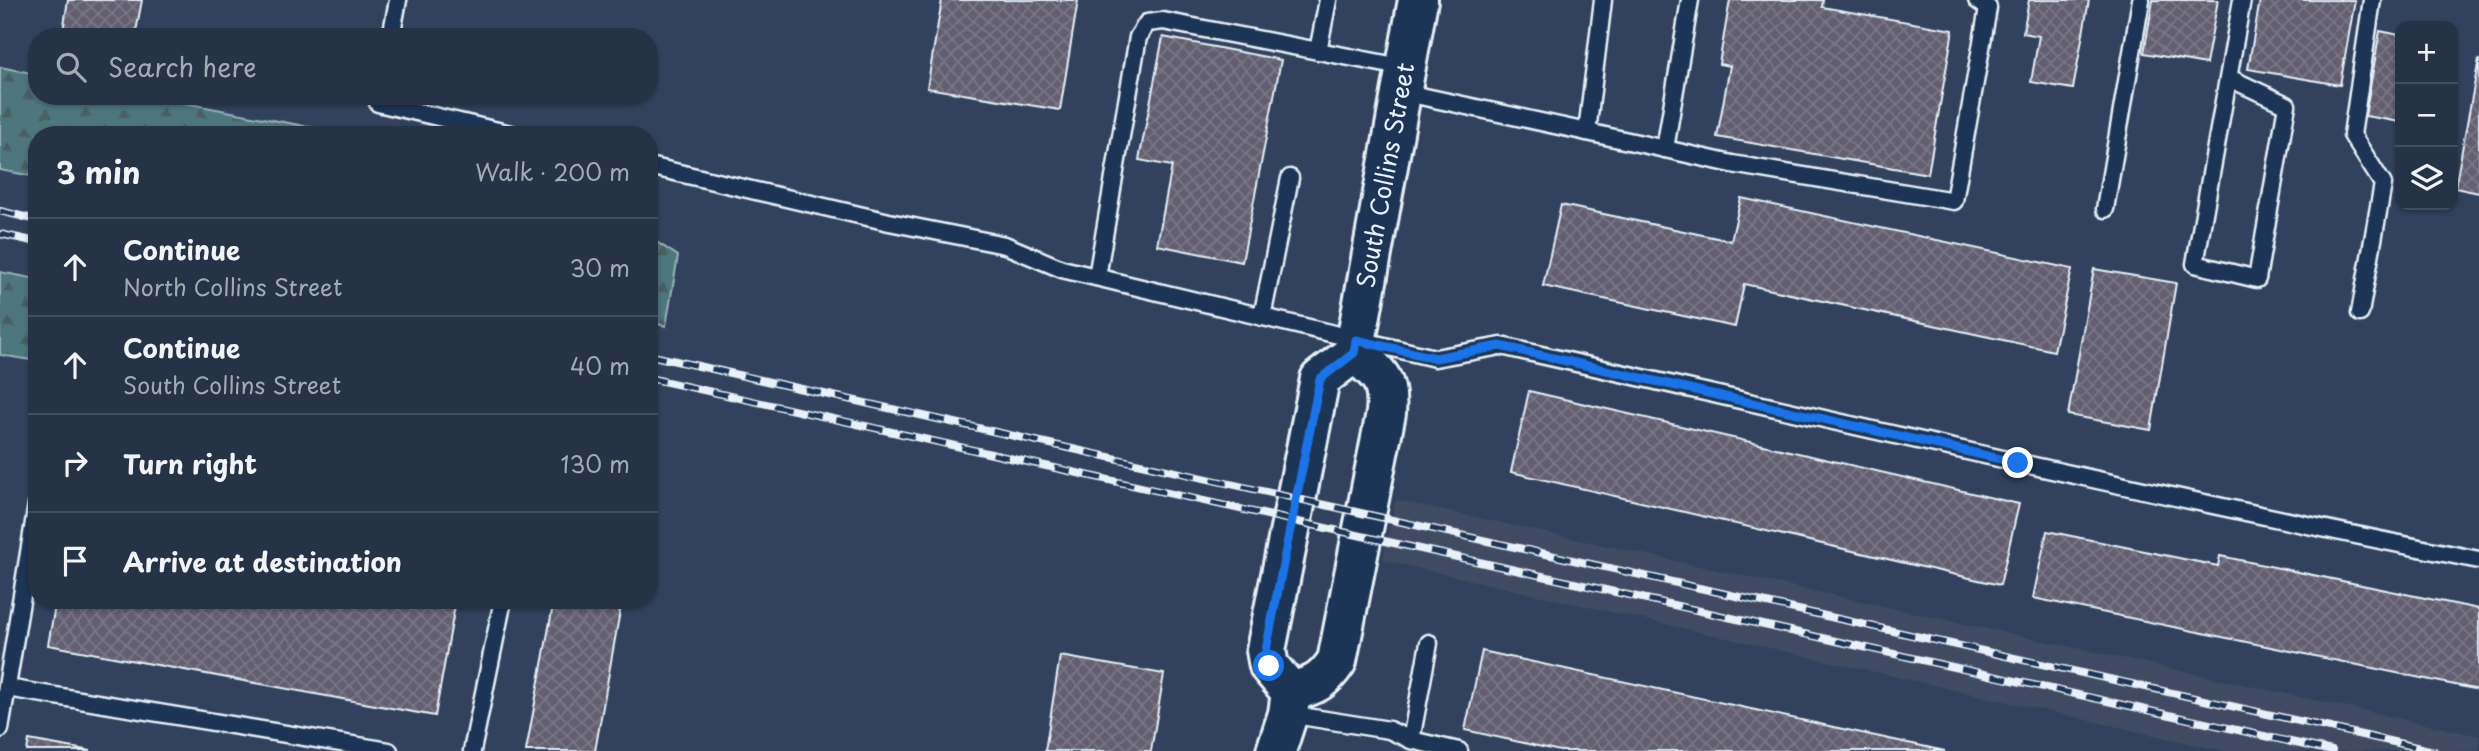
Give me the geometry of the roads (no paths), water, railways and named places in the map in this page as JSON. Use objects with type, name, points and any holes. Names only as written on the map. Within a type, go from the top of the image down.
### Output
[{"type":"main road","name":"South Collins Street","points":[[1355,347],[1418,0]]},
{"type":"main road","points":[[1276,751],[1290,703],[1327,676],[1337,661],[1386,413],[1388,391],[1377,372],[1355,347],[1320,379],[1266,650],[1269,666],[1290,703]]},
{"type":"lane","points":[[393,28],[398,0]]},
{"type":"lane","points":[[1318,51],[1328,0]]},
{"type":"lane","points":[[1587,132],[1603,0]]},
{"type":"lane","points":[[1665,149],[1690,0]]},
{"type":"lane","points":[[1097,277],[1138,37],[1147,23],[1163,20],[1318,51],[1404,80],[1587,132],[1732,164],[1954,201],[1988,8],[1977,0]]},
{"type":"lane","points":[[2105,209],[2141,0]]},
{"type":"lane","points":[[2229,78],[2287,105],[2257,279],[2195,264],[2242,0]]},
{"type":"lane","points":[[2360,313],[2383,184],[2352,135],[2372,0]]},
{"type":"lane","points":[[387,105],[476,126]]},
{"type":"lane","points":[[658,168],[889,222],[1005,245],[1062,270],[1262,317],[1355,347],[1435,358],[1500,346],[2101,482],[2479,560]]},
{"type":"lane","points":[[1262,317],[1290,178]]},
{"type":"lane","points":[[0,729],[28,559]]},
{"type":"lane","points":[[472,751],[501,609]]},
{"type":"lane","points":[[1411,740],[1429,643]]},
{"type":"lane","points":[[7,688],[389,751]]},
{"type":"lane","points":[[1290,703],[1390,730],[1411,740],[1454,750]]},
{"type":"railway","points":[[0,211],[28,218]]},
{"type":"railway","points":[[0,234],[28,240]]},
{"type":"railway","points":[[658,357],[2434,751]]},
{"type":"railway","points":[[658,380],[2332,751]]}]
